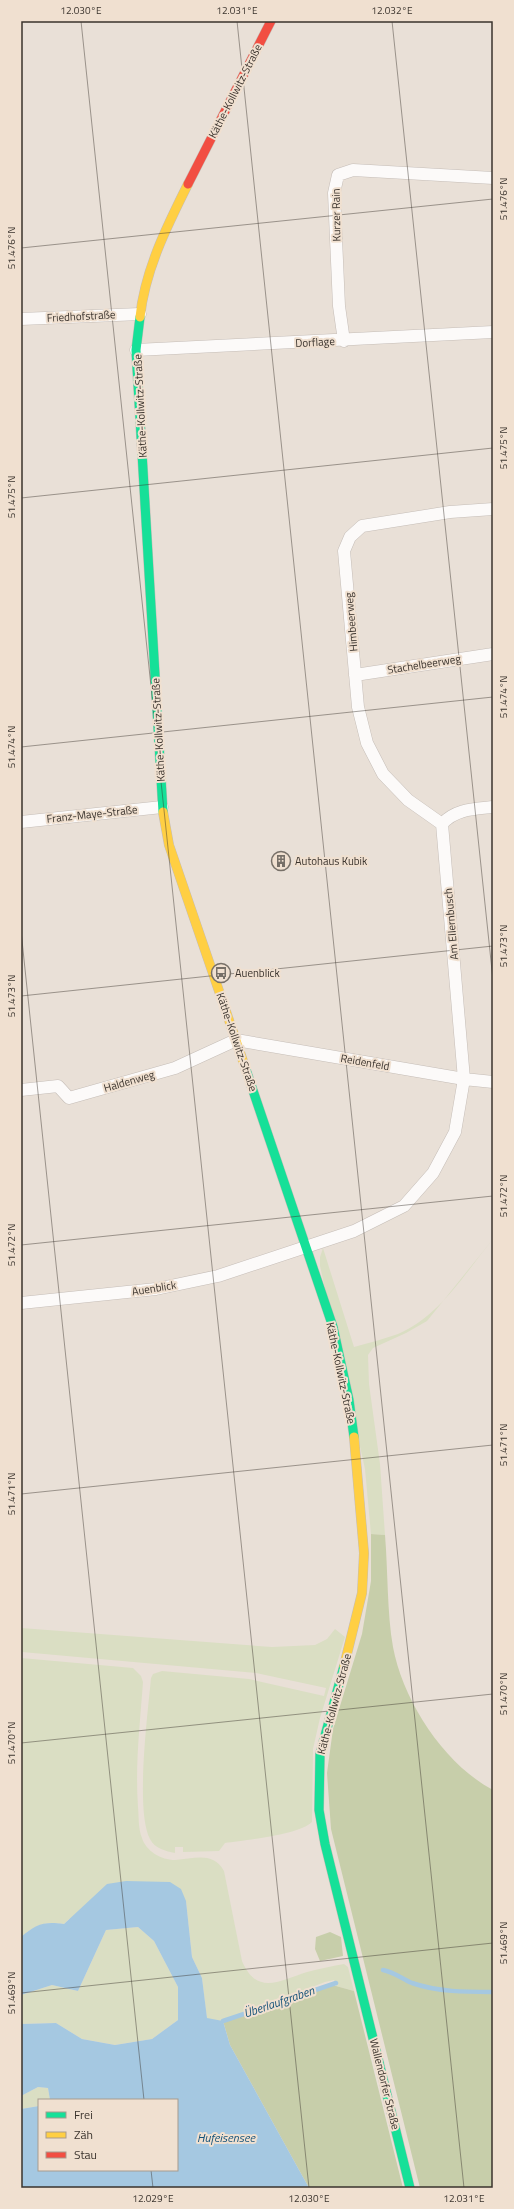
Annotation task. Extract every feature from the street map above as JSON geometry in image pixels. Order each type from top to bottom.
[{"type":"street","name":"Käthe-Kollwitz-Straße","points":[[271,21],[168,226],[147,280],[140,314],[136,350],[162,807],[169,845],[333,1327],[349,1400],[357,1460],[364,1553],[362,1593],[354,1631],[320,1754],[318,1782],[319,1810],[325,1844],[359,1980]]},
{"type":"street","name":"Kurzer Rain","points":[[344,341],[339,306],[334,193],[338,175],[353,170],[493,178]]},
{"type":"street","name":"Friedhofstraße","points":[[21,319],[140,314]]},
{"type":"street","name":"Dorflage","points":[[136,350],[344,341],[493,332]]},
{"type":"street","name":"Himbeerweg","points":[[442,824],[408,800],[383,774],[367,742],[358,707],[344,551],[350,537],[362,526],[450,512],[493,509]]},
{"type":"street","name":"Stachelbeerweg","points":[[355,675],[493,654]]},
{"type":"street","name":"Franz-Maye-Straße","points":[[21,822],[162,807]]},
{"type":"street","points":[[442,824],[449,816],[462,811],[493,807]]},
{"type":"street","name":"Am Ellernbusch","points":[[305,1247],[354,1231],[404,1206],[433,1173],[455,1132],[464,1079],[442,824]]},
{"type":"street","name":"Reidenfeld","points":[[236,1040],[464,1079],[493,1082]]},
{"type":"street","name":"Haldenweg","points":[[21,1090],[58,1086],[69,1098],[175,1068],[236,1040]]},
{"type":"street","name":"Auenblick","points":[[21,1303],[156,1289],[218,1276],[305,1247]]},
{"type":"street","name":"Wallendorfer Straße","points":[[359,1980],[410,2188]]},
{"type":"green space","points":[[493,1239],[462,1279],[445,1299]]},
{"type":"green space","points":[[323,1248],[354,1347],[398,1334],[426,1317],[445,1299],[427,1321],[406,1333],[373,1348],[368,1355],[369,1384],[380,1464],[385,1535],[371,1534],[365,1469],[320,1266],[320,1257]]},
{"type":"green space","points":[[371,1534],[385,1535],[393,1647],[398,1668],[416,1709],[442,1748],[475,1779],[493,1790],[493,2188],[420,2188],[331,1829],[327,1773],[333,1729],[362,1634],[371,1581]]},
{"type":"green space","points":[[21,1628],[272,1647],[315,1645],[327,1639],[335,1629],[345,1637],[320,1718],[313,1749],[312,1822],[305,1827],[284,1834],[225,1843],[219,1851],[183,1852],[183,1847],[175,1847],[175,1853],[161,1849],[155,1845],[150,1839],[143,1807],[145,1736],[151,1678],[153,1674],[162,1671],[249,1679],[324,1696],[326,1688],[256,1673],[22,1652]]},
{"type":"green space","points":[[21,1658],[133,1668],[141,1676],[143,1682],[138,1744],[137,1791],[139,1826],[144,1843],[155,1854],[170,1860],[209,1858],[220,1865],[224,1871],[242,1961],[248,1972],[255,1979],[262,1982],[278,1982],[307,1972],[344,1964],[348,1967],[354,1991],[336,1986],[334,1980],[325,1982],[223,2021],[207,2019],[202,1978],[192,1957],[186,1901],[69,1919],[64,1924],[52,1923],[41,1925],[31,1929],[21,1937]]},
{"type":"green space","points":[[138,1927],[154,1941],[178,1987],[178,2020],[152,2039],[115,2045],[82,2039],[56,2023],[21,2024],[21,1995],[52,1985],[78,1991],[106,1930]]},
{"type":"green space","points":[[330,1932],[341,1937],[343,1956],[320,1961],[315,1949],[316,1937]]},
{"type":"green space","points":[[327,1986],[336,1986],[354,1991],[403,2188],[309,2188],[230,2045],[223,2021]]},
{"type":"green space","points":[[38,2087],[48,2088],[50,2099],[38,2099],[38,2106],[21,2109],[21,2096]]},
{"type":"water","name":"Hufeisensee","points":[[126,1881],[170,1882],[181,1889],[186,1901],[192,1957],[202,1978],[207,2018],[223,2021],[230,2045],[309,2188],[21,2188],[21,2109],[38,2106],[38,2171],[178,2171],[178,2099],[50,2099],[48,2088],[38,2087],[21,2096],[21,2024],[56,2023],[82,2039],[115,2045],[152,2039],[178,2020],[178,1987],[154,1941],[138,1927],[106,1930],[78,1991],[52,1985],[21,1995],[21,1937],[31,1929],[41,1924],[64,1924],[107,1884]]},
{"type":"waterway","name":"Überlaufgraben","points":[[383,1970],[422,1986],[462,1992],[493,1992]]},
{"type":"waterway","name":"Überlaufgraben","points":[[223,2021],[336,1983]]},
{"type":"traffic: fast","points":[[140,317],[136,350],[163,812]]},
{"type":"traffic: fast","points":[[244,1064],[333,1327],[349,1400],[354,1437]]},
{"type":"traffic: fast","points":[[344,1666],[320,1754],[319,1810],[325,1844],[410,2188]]},
{"type":"traffic: slow","points":[[140,317],[152,265],[172,216],[188,184]]},
{"type":"traffic: slow","points":[[163,812],[169,845],[244,1064]]},
{"type":"traffic: slow","points":[[344,1666],[362,1593],[364,1553],[354,1437]]},
{"type":"traffic: jam","points":[[188,184],[271,21]]},
{"type":"place","name":"Autohaus Kubik","points":[[281,861]]},
{"type":"place","name":"Auenblick","points":[[221,973]]}]
